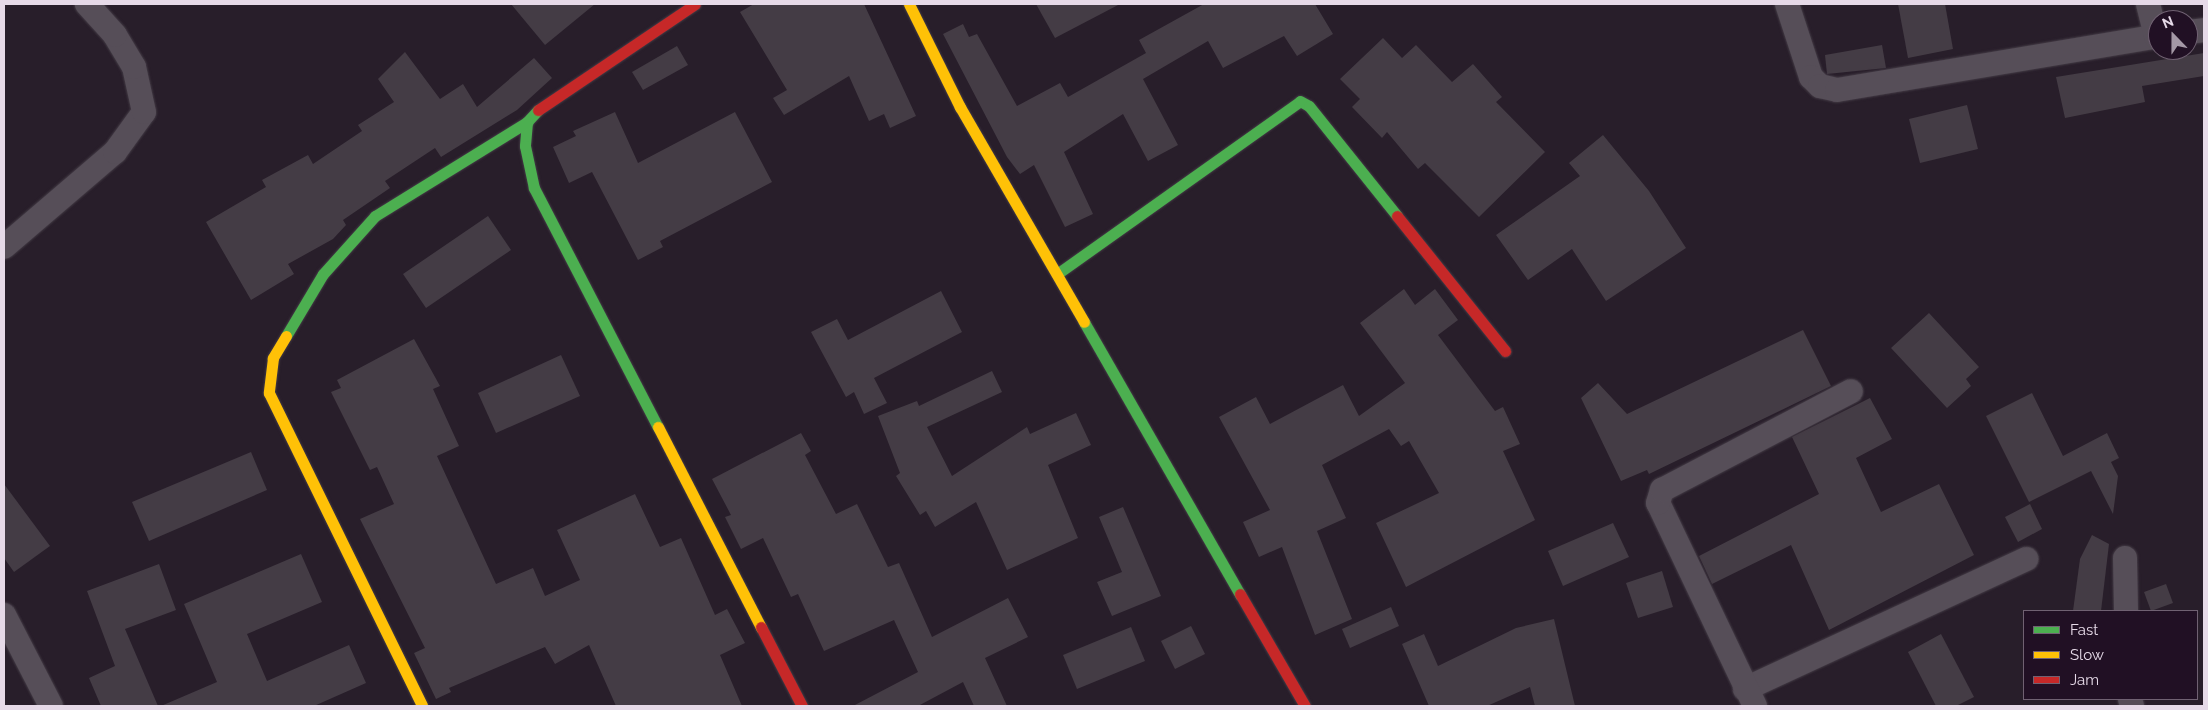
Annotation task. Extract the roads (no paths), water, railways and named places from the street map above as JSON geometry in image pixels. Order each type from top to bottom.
[{"type":"street","points":[[4,247],[115,152],[144,112],[134,67],[115,35],[87,4]]},
{"type":"street","points":[[422,706],[269,393],[273,358],[323,274],[375,216],[527,122],[547,100],[695,4]]},
{"type":"street","points":[[909,4],[960,107],[1305,706]]},
{"type":"street","points":[[1787,4],[1811,77],[1820,86],[1837,90],[2148,38]]},
{"type":"street","points":[[1057,274],[1300,101],[1310,106],[1505,351]]},
{"type":"street","points":[[527,122],[525,146],[534,188],[802,706]]},
{"type":"street","points":[[1851,391],[1662,490],[1658,503],[1750,698],[2026,559]]},
{"type":"street","points":[[2126,558],[2126,610]]},
{"type":"street","points":[[4,615],[51,706]]}]
